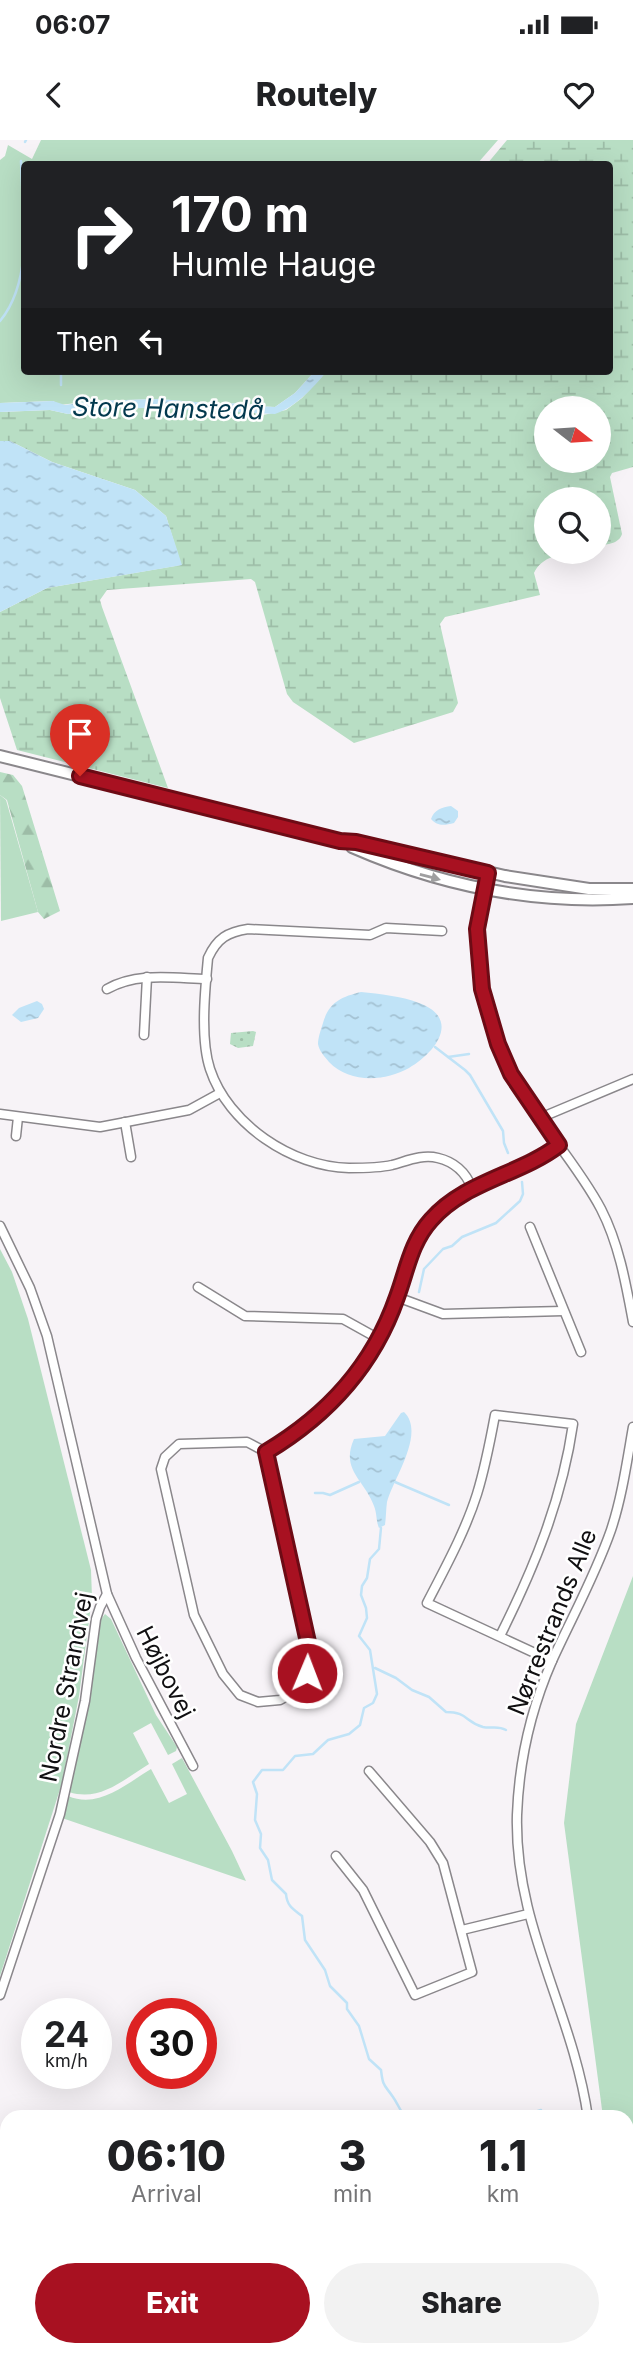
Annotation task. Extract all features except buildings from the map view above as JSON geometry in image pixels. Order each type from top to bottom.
[{"type":"street","points":[[0,756],[340,841],[412,872],[485,890],[569,899],[633,898]]},
{"type":"street","points":[[340,841],[356,842],[488,873],[589,889],[633,889]]},
{"type":"street","points":[[488,873],[477,929],[482,989],[498,1044],[511,1074],[579,1172],[602,1212],[623,1269],[633,1322]]},
{"type":"street","points":[[485,890],[495,882],[550,889],[589,889]]},
{"type":"street","points":[[442,931],[386,928],[370,934],[248,929],[232,932],[213,946],[208,958],[206,1046],[209,1067],[220,1093],[234,1111],[271,1143],[319,1163],[347,1168],[390,1166],[419,1157],[436,1157],[454,1164],[467,1176],[472,1188]]},
{"type":"street","points":[[107,989],[122,981],[147,977],[207,979]]},
{"type":"street","points":[[144,1035],[147,977]]},
{"type":"street","points":[[540,1118],[633,1079]]},
{"type":"street","points":[[0,1114],[100,1127],[189,1110],[220,1093]]},
{"type":"street","points":[[16,1136],[18,1117]]},
{"type":"street","points":[[125,1122],[131,1157]]},
{"type":"street","points":[[266,1452],[309,1423],[333,1403],[353,1380],[379,1339],[420,1233],[446,1205],[472,1188],[540,1158],[559,1145]]},
{"type":"street","name":"Nordre Strandvej","points":[[0,1226],[30,1288],[47,1336],[107,1594],[96,1619],[85,1701],[60,1814],[0,1995]]},
{"type":"street","points":[[530,1227],[581,1352]]},
{"type":"street","points":[[198,1287],[245,1317],[343,1319],[379,1339]]},
{"type":"street","points":[[397,1297],[443,1314],[563,1311]]},
{"type":"street","points":[[500,1636],[534,1566],[554,1513],[568,1458],[573,1424],[495,1415],[477,1494],[465,1526],[427,1603],[552,1661]]},
{"type":"street","name":"Nørrestrands Alle","points":[[587,2110],[576,2058],[528,1914],[519,1862],[517,1816],[529,1729],[552,1661],[585,1595],[611,1529],[633,1427]]},
{"type":"street","points":[[247,1442],[266,1452],[311,1656],[307,1673],[298,1690],[280,1700],[258,1702],[240,1695],[223,1674],[194,1615],[161,1469],[165,1457],[179,1444],[247,1442]]},
{"type":"street","name":"Højbovej","points":[[107,1594],[136,1658],[192,1766]]},
{"type":"street","points":[[336,1856],[363,1890],[415,1995],[472,1972],[463,1930],[443,1863],[430,1842],[369,1771]]},
{"type":"street","points":[[463,1930],[528,1914]]},
{"type":"green space","points":[[41,140],[498,140],[480,161],[21,161],[21,375],[311,375],[295,393],[275,407],[159,399],[60,405],[53,401],[0,403],[0,160],[5,156],[8,145],[32,159]]},
{"type":"green space","points":[[507,140],[633,140],[633,467],[612,473],[610,477],[622,534],[611,543],[611,487],[534,487],[534,564],[541,564],[534,573],[540,595],[445,617],[440,624],[458,703],[453,712],[354,743],[293,702],[287,694],[255,582],[251,579],[107,590],[100,600],[102,607],[168,788],[17,750],[0,698],[0,612],[47,588],[181,565],[166,516],[135,490],[52,462],[10,441],[0,441],[0,412],[50,410],[68,414],[103,408],[185,408],[246,411],[263,415],[286,410],[302,398],[323,375],[613,375],[613,161],[490,161]]},
{"type":"green space","points":[[0,772],[13,775],[22,786],[60,911],[44,919],[38,912],[7,800],[0,795]]},
{"type":"green space","points":[[0,795],[6,800],[38,912],[1,921]]},
{"type":"green space","points":[[256,1032],[253,1046],[238,1048],[230,1044],[231,1033]]},
{"type":"green space","points":[[0,1249],[12,1272],[28,1319],[91,1570],[92,1598],[79,1696],[62,1783],[0,1976]]},
{"type":"green space","points":[[633,1576],[633,2110],[602,2110],[564,1823],[576,1724]]},
{"type":"green space","points":[[105,1614],[111,1619],[156,1715],[177,1747],[176,1751],[168,1755],[151,1723],[133,1733],[149,1764],[111,1788],[80,1794],[69,1792],[99,1622]]},
{"type":"green space","points":[[182,1758],[246,1881],[62,1818],[68,1796],[79,1799],[101,1797],[122,1788],[151,1769],[169,1803],[187,1794],[172,1764]]},
{"type":"water","name":"Store Hanstedå","points":[[311,375],[323,375],[297,402],[275,414],[153,408],[103,408],[68,414],[50,410],[0,412],[0,403],[53,401],[65,405],[92,401],[159,399],[275,407],[295,393]]},
{"type":"water","points":[[0,441],[10,441],[52,462],[135,490],[166,516],[182,565],[47,588],[0,612]]},
{"type":"water","points":[[451,806],[458,811],[454,823],[439,824],[431,819],[434,813]]},
{"type":"water","points":[[361,992],[405,999],[432,1010],[442,1027],[440,1036],[428,1054],[399,1073],[378,1078],[346,1074],[329,1062],[318,1044],[326,1016],[332,1005],[342,998]]},
{"type":"water","points":[[37,1001],[44,1009],[38,1018],[21,1022],[12,1015],[19,1008]]},
{"type":"water","points":[[404,1412],[410,1421],[410,1444],[390,1492],[385,1525],[379,1528],[370,1497],[352,1467],[350,1450],[354,1439],[385,1436]]},
{"type":"waterway","points":[[0,321],[10,306],[21,274]]},
{"type":"waterway","name":"Store Hanstedå","points":[[61,375],[61,385]]},
{"type":"waterway","points":[[435,1047],[470,1075],[503,1131],[508,1153]]},
{"type":"waterway","points":[[448,1057],[469,1054]]},
{"type":"waterway","points":[[419,1292],[424,1269],[443,1249],[452,1246],[462,1237],[496,1223],[520,1201],[523,1194],[522,1182]]},
{"type":"waterway","points":[[315,1493],[330,1495],[359,1482]]},
{"type":"waterway","points":[[395,1482],[449,1505]]},
{"type":"waterway","points":[[381,1528],[379,1549],[370,1559],[367,1578],[362,1586],[361,1595],[367,1618],[359,1636],[370,1650],[377,1694],[373,1703],[364,1708],[360,1725],[349,1734],[328,1740],[313,1754],[295,1756],[283,1770],[262,1770],[253,1782],[257,1794],[255,1820],[261,1834],[260,1848],[268,1860],[272,1880],[286,1894],[291,1907],[302,1916],[305,1940],[325,1970],[330,1986],[347,2003],[347,2009],[359,2026],[369,2059],[381,2070],[384,2085],[400,2110]]},
{"type":"waterway","points":[[375,1668],[429,1697],[446,1712],[463,1715],[483,1727],[506,1730]]},
{"type":"route","points":[[80,776],[340,841],[356,842],[488,873],[477,929],[482,989],[498,1044],[511,1074],[559,1145],[548,1154],[472,1188],[432,1218],[412,1249],[397,1297],[379,1339],[353,1380],[333,1403],[309,1423],[266,1452],[311,1656],[307,1673]]}]
